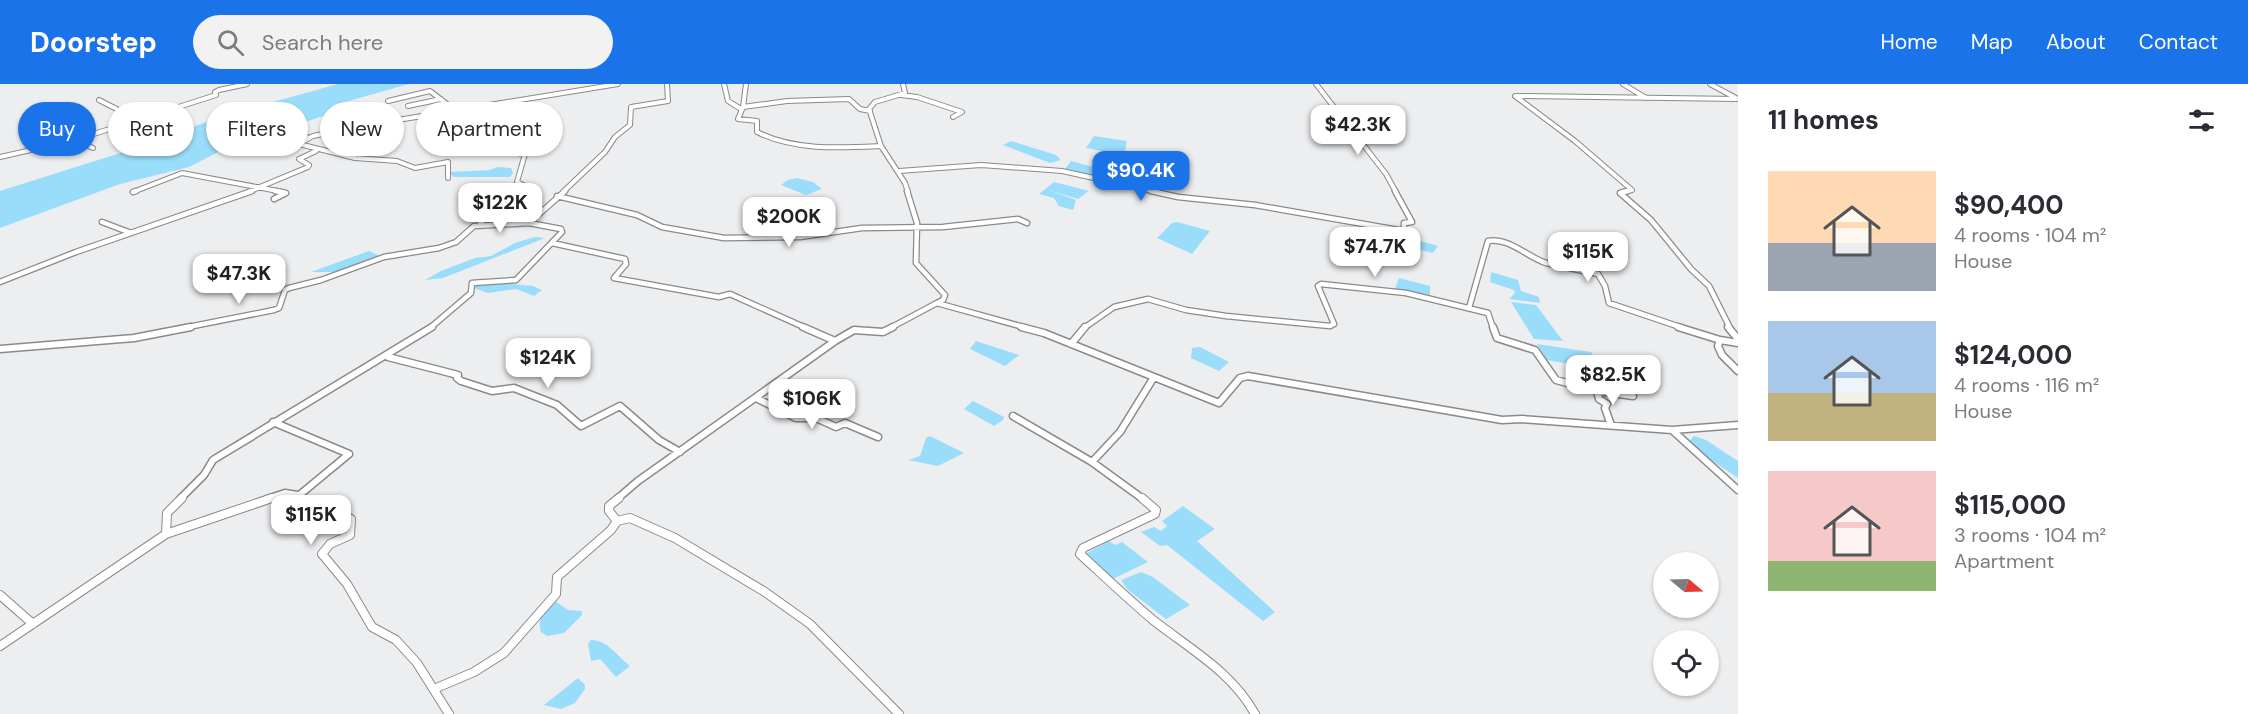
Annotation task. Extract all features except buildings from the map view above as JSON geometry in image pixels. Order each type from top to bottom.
[{"type":"street","points":[[194,102],[216,95],[215,92],[219,90],[247,84]]},
{"type":"street","points":[[504,102],[615,84]]},
{"type":"street","points":[[530,223],[587,171],[605,152],[615,137],[630,125],[631,107],[668,101],[667,84]]},
{"type":"street","points":[[724,84],[728,101],[742,108],[849,99],[861,109],[870,111]]},
{"type":"street","points":[[746,84],[738,119],[757,122],[757,132],[772,139],[810,145],[881,146]]},
{"type":"street","points":[[617,521],[609,511],[609,506],[835,341],[854,330],[883,332],[944,300],[945,294],[916,263],[918,227],[899,171],[892,165],[881,146],[870,111],[874,103],[905,93],[903,84]]},
{"type":"street","points":[[899,171],[981,165],[1062,171],[1178,197],[1256,205],[1404,231],[1404,223],[1412,222],[1386,174],[1316,84]]},
{"type":"street","points":[[1623,84],[1647,99]]},
{"type":"street","points":[[1710,84],[1737,99]]},
{"type":"street","points":[[388,101],[430,91],[445,102]]},
{"type":"street","points":[[1727,92],[1736,91]]},
{"type":"street","points":[[897,95],[916,97],[962,112],[953,117]]},
{"type":"street","points":[[1737,99],[1515,96],[1541,112],[1597,157],[1632,190],[1620,193],[1651,220],[1691,269],[1709,286],[1724,321],[1738,341]]},
{"type":"street","points":[[408,106],[441,99]]},
{"type":"street","points":[[99,100],[108,105]]},
{"type":"street","points":[[308,137],[416,118]]},
{"type":"street","points":[[313,136],[299,144],[317,151],[383,162],[397,161],[415,168],[448,162],[448,178]]},
{"type":"street","points":[[0,282],[53,259],[261,188],[308,167],[309,165],[299,159],[317,151]]},
{"type":"street","points":[[0,157],[18,153]]},
{"type":"street","points":[[479,224],[504,198],[517,192],[522,185],[517,182],[524,156]]},
{"type":"street","points":[[132,192],[182,173],[286,193],[274,199]]},
{"type":"street","points":[[557,196],[637,215],[662,227],[724,238],[800,237],[862,228],[918,227],[1018,219],[1027,223]]},
{"type":"street","points":[[102,222],[131,234]]},
{"type":"street","points":[[0,349],[58,342],[134,338],[274,310],[279,308],[287,289],[321,280],[384,257],[439,248],[456,242],[467,229],[479,224],[530,223],[561,229],[560,236],[512,281],[472,283],[471,293],[423,334],[213,460],[204,475],[175,502],[167,513],[166,534]]},
{"type":"street","points":[[1469,308],[1488,241],[1492,240],[1514,246],[1544,262],[1599,274],[1609,303],[1614,306],[1720,340],[1738,341]]},
{"type":"street","points":[[552,243],[625,259],[627,264],[614,275],[619,279],[719,297],[730,294],[835,341]]},
{"type":"street","points":[[1071,344],[1079,331],[1096,317],[1122,304],[1148,299],[1190,311],[1246,320],[1330,326],[1334,324],[1318,286],[1321,284],[1406,293],[1488,313],[1497,338],[1535,350],[1556,380],[1597,391],[1632,396]]},
{"type":"street","points":[[937,303],[1044,333],[1219,404],[1240,378],[1248,376],[1503,420],[1522,419],[1672,430],[1738,425]]},
{"type":"street","points":[[1720,340],[1718,346],[1722,355],[1738,371]]},
{"type":"street","points":[[388,357],[458,375],[457,378],[461,381],[492,391],[514,388],[556,405],[581,426],[620,406],[659,440],[680,452]]},
{"type":"street","points":[[1092,462],[1106,450],[1125,425],[1154,377]]},
{"type":"street","points":[[1597,391],[1599,399],[1606,404],[1605,408],[1611,425]]},
{"type":"street","points":[[758,399],[796,417],[816,418],[836,427],[850,424],[878,437]]},
{"type":"street","points":[[1013,416],[1092,462],[1135,491],[1156,510],[1155,514],[1083,548],[1080,554],[1151,618],[1188,644],[1231,683],[1250,704],[1255,714]]},
{"type":"street","points":[[273,423],[346,450],[349,454],[297,495]]},
{"type":"street","points":[[1672,430],[1738,490]]},
{"type":"street","points":[[0,646],[166,534],[285,493],[297,495],[337,510],[351,519],[350,535],[331,543],[324,548],[322,554],[347,584],[372,627],[395,637],[434,689],[449,714]]},
{"type":"street","points":[[434,689],[474,672],[504,653],[556,594],[557,577],[598,544],[617,521],[630,519],[675,538],[765,592],[810,624],[899,714]]},
{"type":"street","points":[[0,595],[33,624]]},
{"type":"water","points":[[338,84],[409,84],[345,102],[320,102],[320,117],[308,121],[308,102],[273,102]]},
{"type":"water","points":[[206,122],[206,156],[210,156],[189,167],[120,184],[0,228],[0,191],[111,156],[194,156],[194,127]]},
{"type":"water","points":[[1094,136],[1127,141],[1124,155],[1086,148]]},
{"type":"water","points":[[1011,141],[1056,155],[1061,160],[1050,163],[1003,145]]},
{"type":"water","points":[[1071,161],[1112,172],[1103,180],[1065,169]]},
{"type":"water","points":[[498,167],[511,168],[513,173],[510,177],[454,177],[449,172],[490,170]]},
{"type":"water","points":[[797,178],[813,182],[822,189],[806,195],[781,185]]},
{"type":"water","points":[[1054,182],[1089,191],[1078,199],[1048,190],[1076,200],[1073,210],[1059,206],[1054,198],[1039,194]]},
{"type":"water","points":[[1177,222],[1210,231],[1192,254],[1157,238],[1172,223]]},
{"type":"water","points":[[1400,235],[1438,246],[1433,253],[1396,244]]},
{"type":"water","points":[[535,237],[545,238],[443,278],[425,280],[441,271],[475,258],[491,256],[515,243]]},
{"type":"water","points":[[369,251],[380,256],[338,272],[311,272]]},
{"type":"water","points":[[1491,272],[1518,280],[1521,291],[1539,297],[1540,303],[1509,299],[1515,293],[1514,290],[1490,282]]},
{"type":"water","points":[[1399,278],[1430,286],[1430,295],[1400,292],[1395,289]]},
{"type":"water","points":[[504,283],[533,286],[542,290],[534,296],[516,289],[488,293],[474,288],[474,284]]},
{"type":"water","points":[[1511,302],[1536,305],[1563,341],[1534,339]]},
{"type":"water","points":[[976,341],[1019,355],[1005,366],[970,349]]},
{"type":"water","points":[[1537,344],[1591,352],[1598,369],[1547,360]]},
{"type":"water","points":[[1200,347],[1229,362],[1219,371],[1191,358],[1192,348]]},
{"type":"water","points":[[973,401],[1004,417],[1003,420],[994,426],[964,409]]},
{"type":"water","points":[[930,436],[964,453],[938,466],[908,460],[920,456],[926,438]]},
{"type":"water","points":[[1694,436],[1706,440],[1738,461],[1738,478],[1687,444]]},
{"type":"water","points":[[1183,506],[1215,529],[1197,541],[1275,612],[1263,621],[1167,545],[1160,546],[1141,532],[1154,527],[1161,531],[1167,526],[1162,521]]},
{"type":"water","points":[[1109,541],[1115,545],[1122,542],[1148,562],[1113,579],[1085,554]]},
{"type":"water","points":[[1141,572],[1153,577],[1190,605],[1166,619],[1128,590],[1121,580]]},
{"type":"water","points":[[555,601],[568,610],[582,611],[582,615],[564,633],[547,636],[541,632],[541,618],[547,606]]},
{"type":"water","points":[[591,640],[608,646],[630,666],[616,677],[600,659],[591,661],[588,644]]},
{"type":"water","points":[[578,678],[585,685],[585,689],[575,703],[561,709],[544,705]]}]
